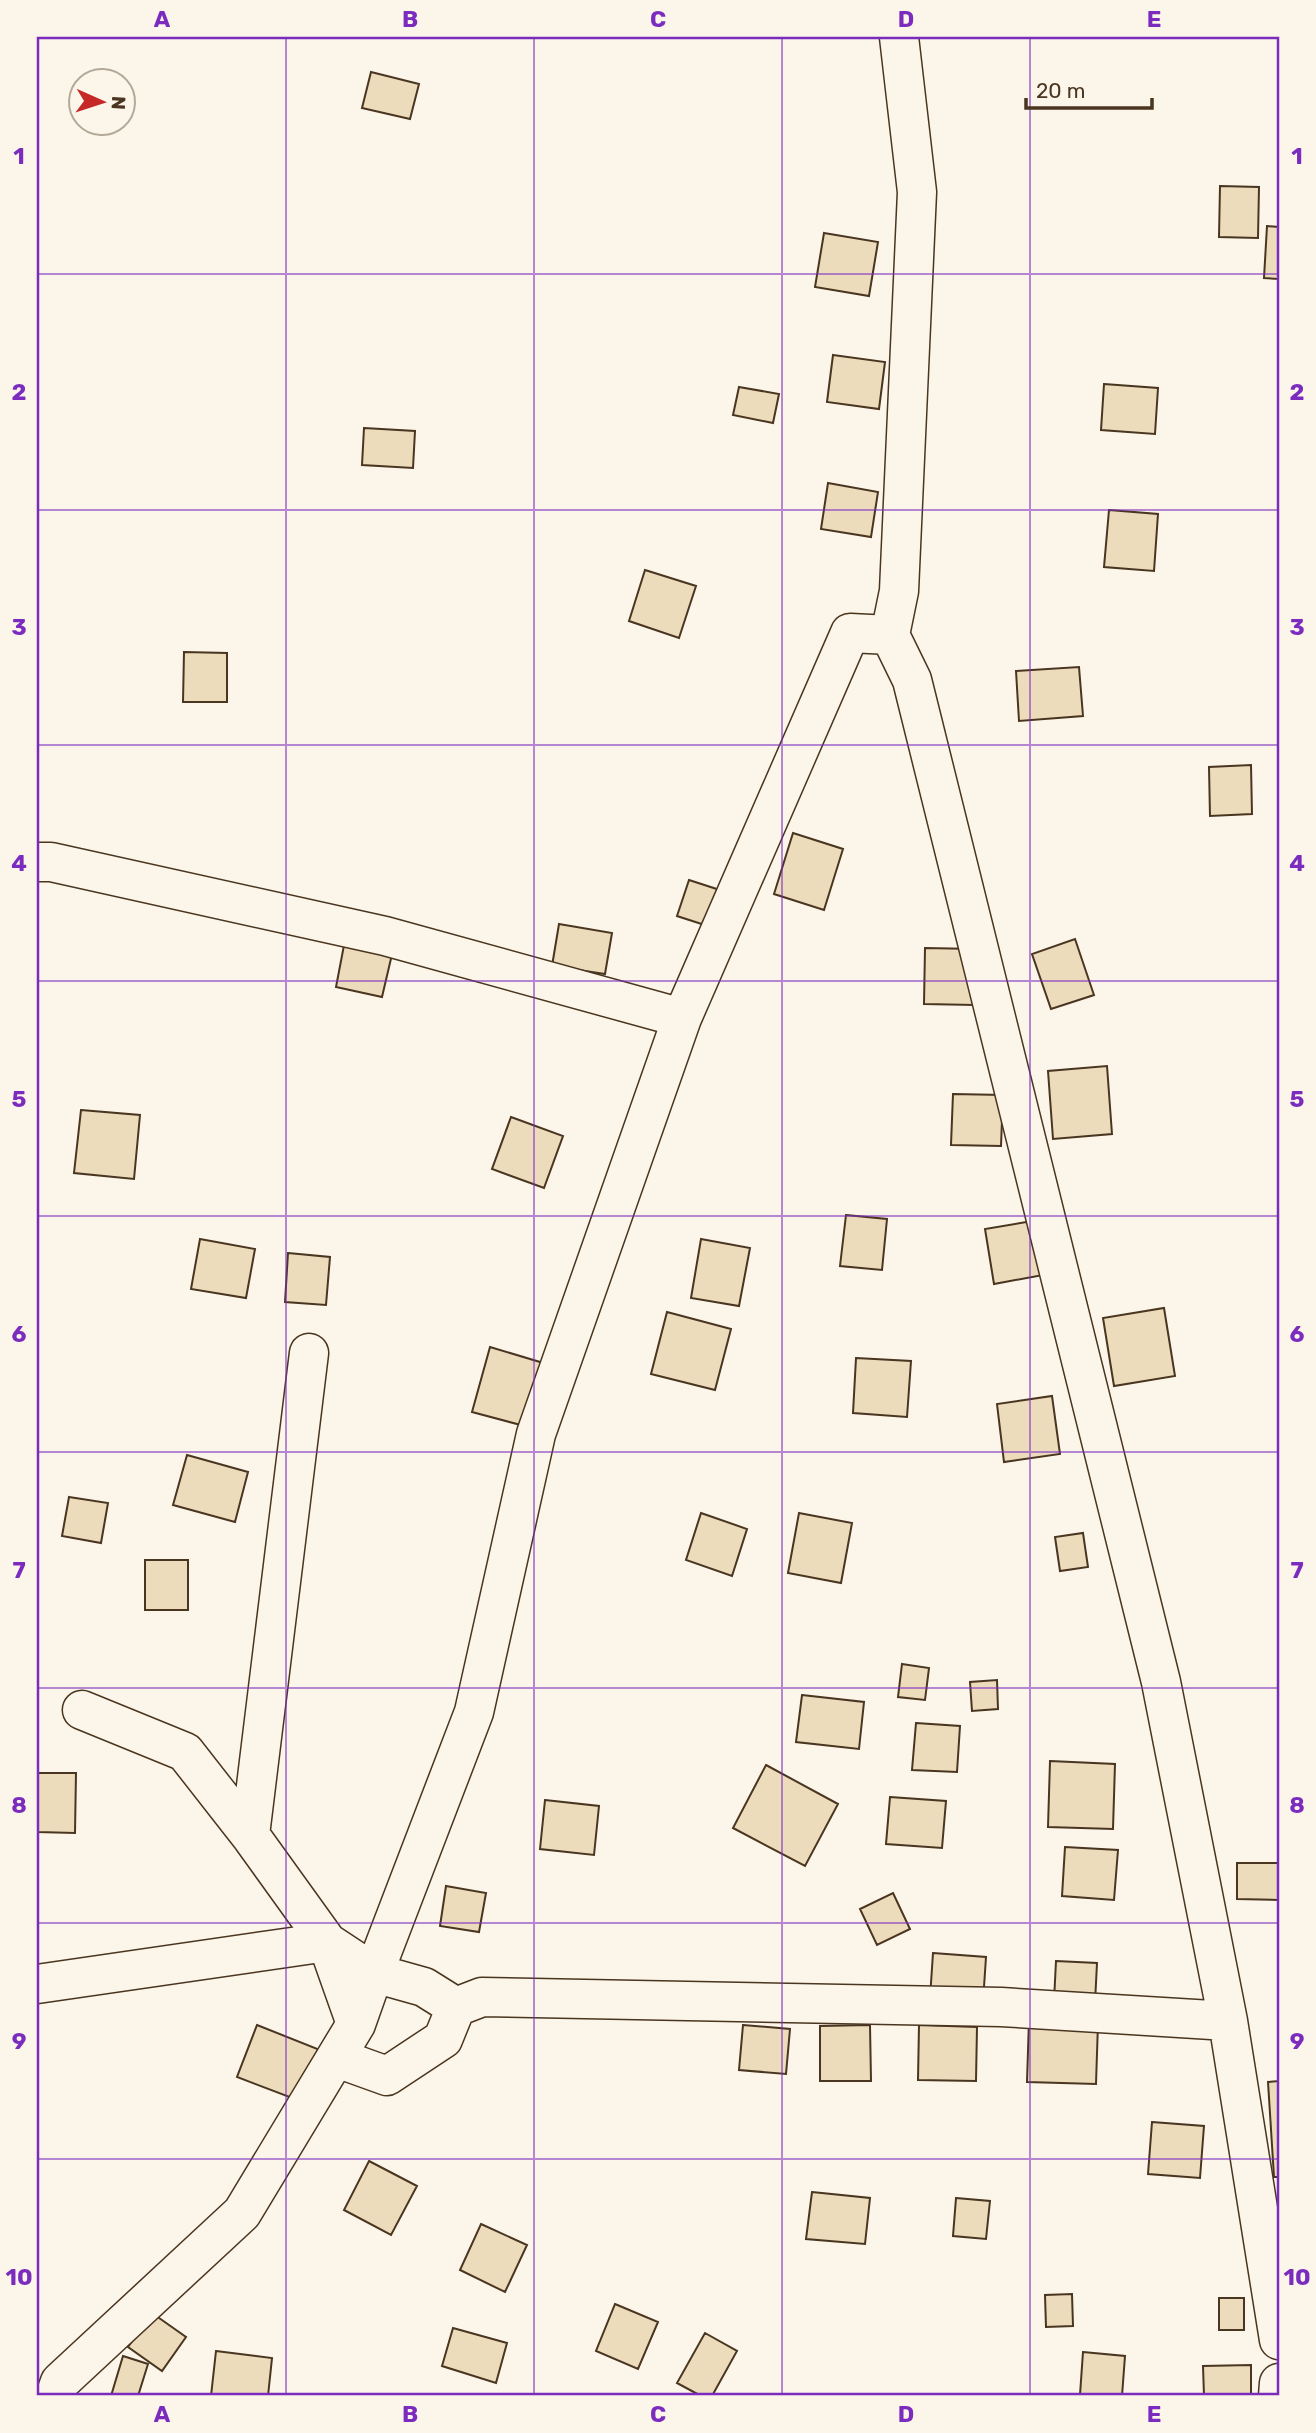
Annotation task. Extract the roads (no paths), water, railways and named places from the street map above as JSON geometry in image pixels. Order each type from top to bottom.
[{"type":"street","points":[[898,37],[917,192],[899,591],[890,635],[912,680],[1157,1669],[1228,2021],[1279,2340]]},
{"type":"street","points":[[55,2396],[60,2382],[242,2213],[356,2024],[474,1712],[536,1434],[682,1018],[850,633],[890,635]]},
{"type":"street","points":[[37,862],[51,862],[385,936],[682,1018]]},
{"type":"street","points":[[250,1835],[309,1353]]},
{"type":"street","points":[[82,1710],[184,1752],[250,1835],[327,1942],[356,2024]]},
{"type":"street","points":[[37,1984],[327,1942],[374,1973],[424,1987],[456,2007]]},
{"type":"street","points":[[337,2058],[387,2076],[443,2039],[456,2007],[482,1997],[1014,2007],[1228,2021]]},
{"type":"street","points":[[1278,2396],[1279,2383]]}]
